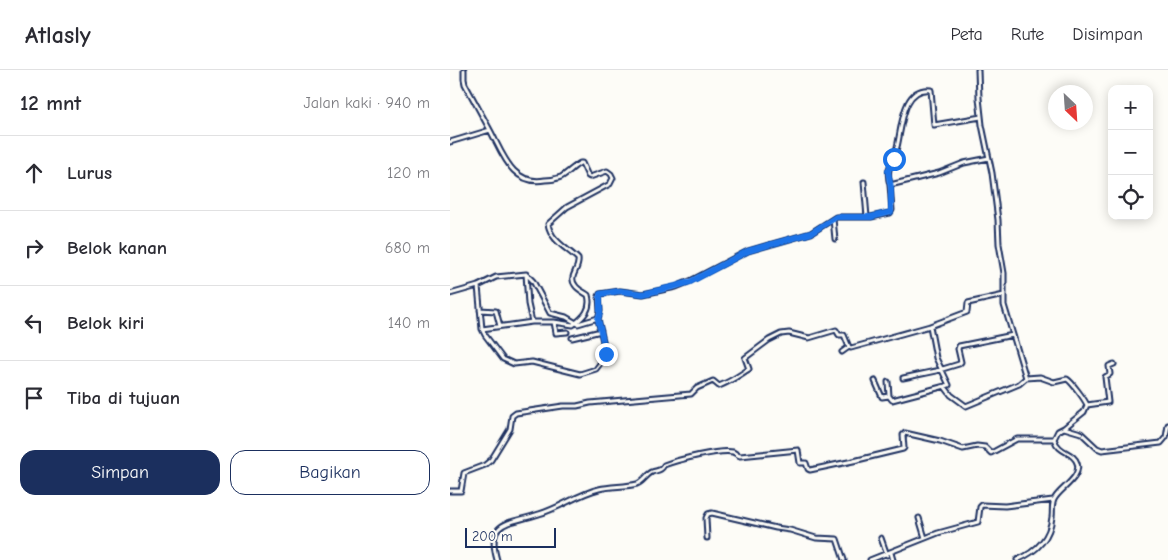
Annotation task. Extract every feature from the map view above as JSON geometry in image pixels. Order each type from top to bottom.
[{"type":"street","points":[[464,70],[466,84],[490,130],[512,170],[520,177],[530,182],[559,178],[580,163],[584,166],[590,177],[607,171],[613,178],[610,184],[567,208],[548,224],[550,232],[559,244],[578,259],[578,268],[573,274],[573,283],[589,297],[590,304],[587,312],[576,324]]},
{"type":"street","points":[[978,70],[981,118],[989,158],[1004,272],[1004,305],[1026,378]]},
{"type":"street","points":[[478,286],[482,328],[485,336],[501,358],[510,363],[532,362],[580,374],[596,369],[605,358],[606,350],[598,318],[600,312],[599,296],[601,293],[620,291],[643,294],[684,284],[748,251],[811,233],[833,219],[844,216],[867,217],[892,212],[888,170],[895,156],[902,129],[902,116],[914,93],[931,90],[934,126],[981,118]]},
{"type":"street","points":[[450,142],[490,130]]},
{"type":"street","points":[[890,184],[939,173],[989,158]]},
{"type":"street","points":[[864,182],[867,217]]},
{"type":"street","points":[[833,219],[835,239]]},
{"type":"street","points":[[526,274],[533,281],[550,313],[566,317],[576,324]]},
{"type":"street","points":[[450,294],[478,286],[496,277],[526,274]]},
{"type":"street","points":[[526,274],[528,304],[532,322]]},
{"type":"street","points":[[842,352],[849,347],[930,326],[967,312],[968,303],[1004,295]]},
{"type":"street","points":[[480,310],[496,311],[500,326]]},
{"type":"street","points":[[482,328],[532,322],[554,322],[573,325],[598,318]]},
{"type":"street","points":[[554,322],[556,333],[567,332]]},
{"type":"street","points":[[888,382],[889,396],[892,400],[949,385],[936,358],[930,326]]},
{"type":"street","points":[[450,491],[461,490],[464,473],[489,462],[510,429],[512,416],[516,413],[590,403],[691,394],[697,388],[713,382],[719,386],[742,375],[749,369],[745,358],[769,340],[784,333],[810,338],[836,330],[839,335],[844,335],[849,347]]},
{"type":"street","points":[[572,338],[601,331]]},
{"type":"street","points":[[904,378],[941,370],[961,362],[959,346],[1013,335]]},
{"type":"street","points":[[1087,405],[1108,402],[1105,377],[1110,374],[1109,366],[1114,364]]},
{"type":"street","points":[[945,387],[951,395],[966,406],[1019,384],[1026,378],[1040,377],[1054,382],[1066,379],[1070,380],[1087,405]]},
{"type":"street","points":[[875,381],[882,397],[889,396]]},
{"type":"street","points":[[1017,560],[1038,548],[1047,536],[1052,522],[1054,499],[1076,475],[1078,468],[1075,459],[1057,447],[1054,439],[1058,431],[1084,412],[1087,405]]},
{"type":"street","points":[[1064,428],[1081,433],[1097,448],[1104,450],[1160,443],[1166,437],[1168,425]]},
{"type":"street","points":[[497,560],[494,536],[508,522],[540,514],[594,490],[638,483],[649,474],[662,470],[664,465],[685,458],[712,453],[732,452],[740,456],[798,450],[800,462],[806,463],[810,470],[903,450],[903,435],[905,434],[940,440],[963,449],[977,446],[985,447],[991,453],[1017,439],[1054,439]]},
{"type":"street","points":[[870,560],[925,538],[978,522],[982,505],[1005,506],[1054,499]]},
{"type":"street","points":[[707,538],[707,516],[712,513],[790,530],[816,538],[837,539],[844,560]]},
{"type":"street","points":[[919,518],[925,538]]},
{"type":"street","points":[[881,538],[893,560]]},
{"type":"route","points":[[606,354],[598,319],[600,313],[600,294],[624,291],[643,294],[676,286],[690,282],[740,254],[811,233],[836,217],[865,218],[891,212],[891,188],[888,171],[894,159]]}]
